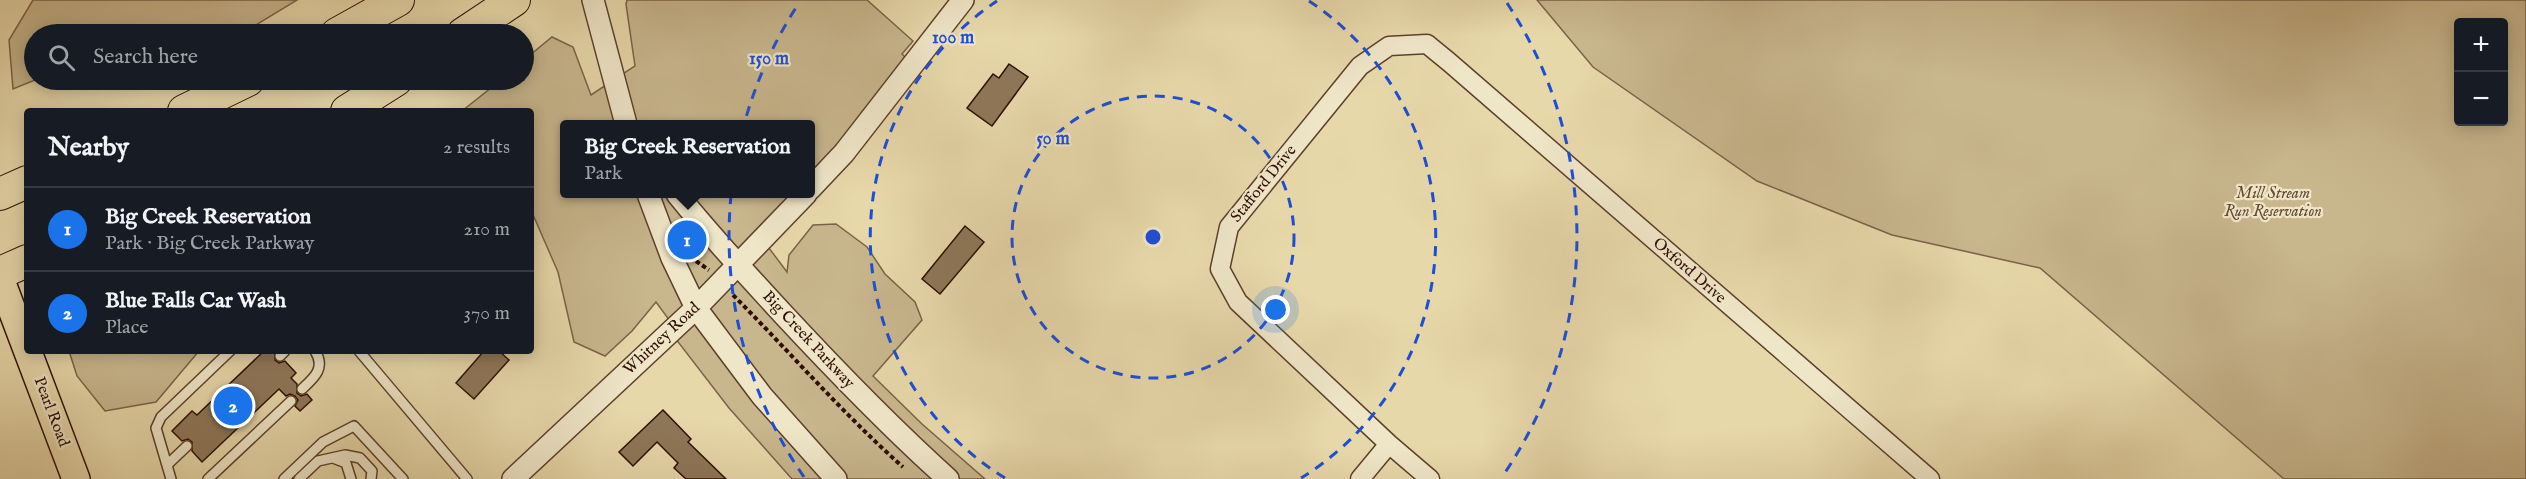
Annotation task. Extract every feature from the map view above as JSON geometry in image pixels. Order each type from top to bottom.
[{"type":"highway","points":[[355,24],[398,0]]},
{"type":"highway","points":[[478,24],[514,0]]},
{"type":"highway","points":[[190,108],[227,90]]},
{"type":"highway","points":[[352,108],[380,90]]},
{"type":"highway","points":[[0,194],[24,183]]},
{"type":"highway","points":[[0,273],[24,262]]},
{"type":"main road","name":"Pearl Road","points":[[0,278],[24,343]]},
{"type":"main road","name":"Pearl Road","points":[[28,354],[76,479]]},
{"type":"street","points":[[593,0],[625,120]]},
{"type":"street","points":[[815,184],[844,153],[963,0]]},
{"type":"street","name":"Stafford Drive","points":[[1430,479],[1389,444],[1238,302],[1220,269],[1229,227],[1360,66],[1389,46],[1427,44],[1449,62]]},
{"type":"street","name":"Oxford Drive","points":[[1449,62],[1930,479]]},
{"type":"street","points":[[650,198],[672,258],[696,308],[762,396],[836,479]]},
{"type":"street","name":"Big Creek Parkway","points":[[679,198],[738,266],[834,369],[948,479]]},
{"type":"street","name":"Whitney Road","points":[[513,479],[696,308],[802,198]]},
{"type":"street","points":[[1360,479],[1389,444]]},
{"type":"lane","points":[[171,479],[156,428],[161,417],[227,354]]},
{"type":"lane","points":[[302,389],[317,375],[320,365],[316,354]]},
{"type":"lane","points":[[362,354],[467,479]]},
{"type":"lane","points":[[208,479],[291,401]]},
{"type":"lane","points":[[284,479],[323,442],[354,426],[403,479]]},
{"type":"lane","points":[[166,465],[186,446]]},
{"type":"lane","points":[[299,479],[318,461],[345,454],[360,458],[372,471],[371,479]]},
{"type":"lane","points":[[333,458],[346,464],[351,479]]},
{"type":"path","points":[[731,293],[838,406],[908,472]]},
{"type":"green space","points":[[33,0],[297,0],[257,24],[24,24],[24,84],[13,89],[9,40]]},
{"type":"green space","points":[[627,0],[867,0],[913,41],[902,54],[912,64],[815,183],[815,120],[560,120],[560,198],[801,198],[760,236],[787,272],[789,255],[813,225],[836,224],[867,247],[885,274],[915,302],[922,320],[873,376],[922,424],[985,479],[792,479],[729,408],[665,325],[670,321],[656,302],[632,331],[605,356],[574,342],[558,272],[534,217],[534,108],[466,108],[488,90],[534,90],[534,52],[552,37],[573,47],[591,95],[635,66]]},
{"type":"green space","name":"Mill Stream Run Reservation","points":[[1537,0],[2526,0],[2526,479],[2284,479],[2040,268],[1892,235],[1757,181],[1593,67]]},
{"type":"green space","points":[[70,354],[196,354],[156,402],[105,411],[77,376]]},
{"type":"building","points":[[1009,64],[1028,77],[992,126],[967,108],[993,74],[999,78]]},
{"type":"building","points":[[965,226],[984,242],[940,294],[922,279]]},
{"type":"building","points":[[261,354],[275,354],[275,360],[279,363],[285,361],[296,373],[291,378],[297,384],[297,393],[301,396],[307,394],[312,400],[300,411],[295,406],[298,400],[295,396],[290,394],[286,396],[279,389],[202,462],[192,451],[192,442],[188,439],[182,441],[172,431],[192,411],[197,415]]},
{"type":"building","points":[[481,354],[502,354],[509,360],[474,399],[456,383]]},
{"type":"building","points":[[663,410],[691,439],[688,442],[726,479],[686,479],[674,468],[678,463],[657,442],[633,466],[619,452]]},
{"type":"place","name":"Big Creek Reservation","points":[[687,240]]},
{"type":"place","name":"Blue Falls Car Wash","points":[[233,406]]}]
